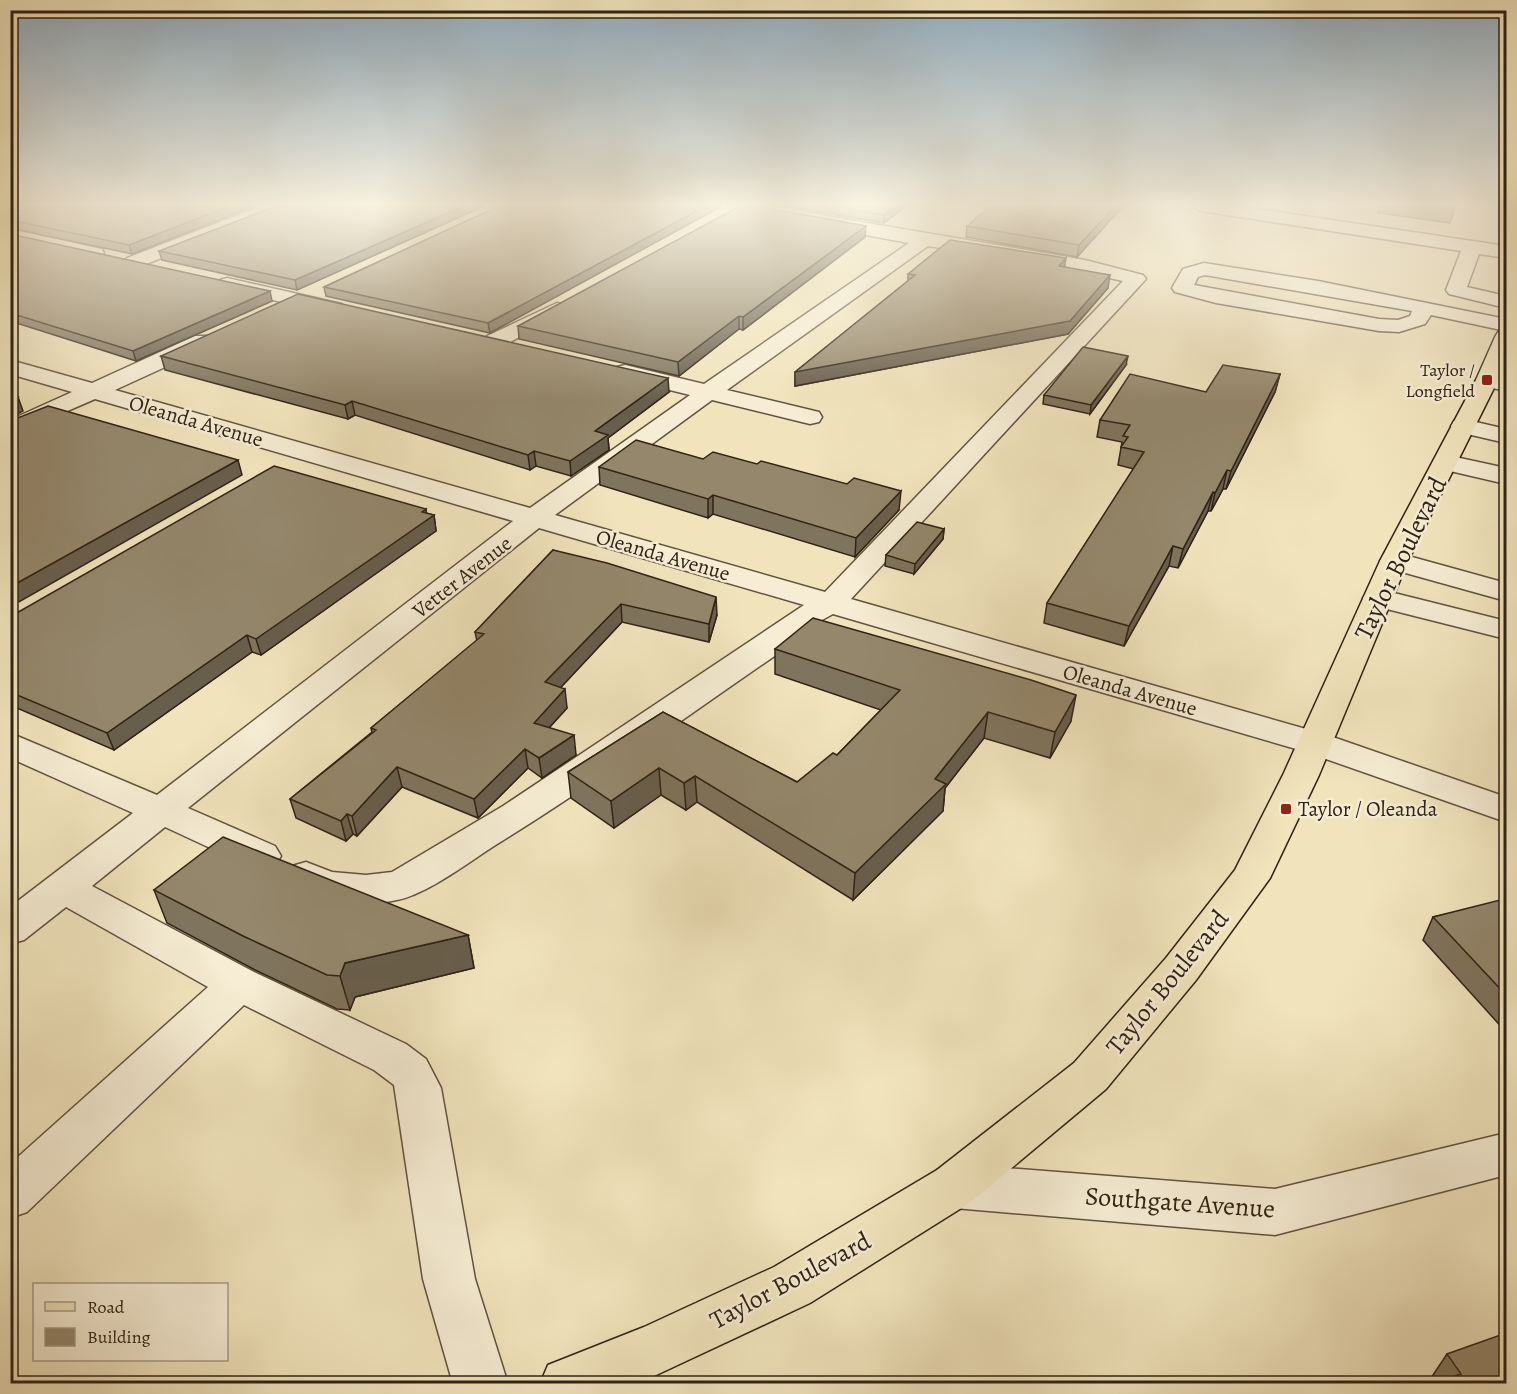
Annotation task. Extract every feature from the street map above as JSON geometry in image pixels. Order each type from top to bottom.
[{"type":"main road","name":"Taylor Boulevard","points":[[567,1383],[656,1349],[792,1285],[954,1186],[1090,1076],[1181,969],[1251,878],[1315,743],[1394,561],[1446,463],[1462,426],[1497,382],[1506,337]]},
{"type":"street","name":"Vetter Avenue","points":[[10,929],[575,486],[881,271]]},
{"type":"street","points":[[10,744],[163,810],[326,886],[366,889],[400,885],[516,815],[783,635],[800,620],[831,603],[1136,279],[1109,271]]},
{"type":"street","points":[[1197,271],[1190,273],[1182,288],[1216,297],[1379,325],[1399,326],[1418,320],[1424,308]]},
{"type":"street","points":[[1216,271],[1424,308],[1506,337]]},
{"type":"street","points":[[1464,271],[1456,290],[1506,302]]},
{"type":"street","points":[[203,278],[354,312]]},
{"type":"street","points":[[263,314],[327,286]]},
{"type":"street","points":[[495,341],[578,298]]},
{"type":"street","points":[[10,429],[221,333]]},
{"type":"street","points":[[471,336],[529,349]]},
{"type":"street","name":"Oleanda Avenue","points":[[10,367],[1315,743],[1506,810]]},
{"type":"street","points":[[607,368],[810,417]]},
{"type":"street","points":[[1462,426],[1506,436]]},
{"type":"street","points":[[275,469],[305,452]]},
{"type":"street","points":[[1446,463],[1506,476]]},
{"type":"street","points":[[1394,561],[1506,592]]},
{"type":"street","points":[[1378,597],[1506,630]]},
{"type":"street","points":[[63,888],[239,984],[400,1062],[413,1075],[422,1106],[449,1279],[481,1383]]},
{"type":"street","points":[[10,1196],[239,984]]},
{"type":"street","name":"Southgate Avenue","points":[[954,1186],[1275,1212],[1506,1154]]},
{"type":"building","points":[[10,271],[179,271],[270,291],[133,351],[10,313]]},
{"type":"building","points":[[253,271],[315,271],[295,280]]},
{"type":"building","points":[[358,271],[585,271],[488,323],[324,287]]},
{"type":"building","points":[[620,271],[805,271],[743,317],[739,316],[678,362],[518,326]]},
{"type":"building","points":[[912,271],[1088,271],[1110,275],[1070,321],[795,372],[915,275],[908,274]]},
{"type":"building","points":[[298,294],[668,378],[595,431],[608,435],[570,461],[534,451],[528,455],[352,401],[345,405],[161,356]]},
{"type":"building","points":[[1083,347],[1128,356],[1091,405],[1044,395]]},
{"type":"building","points":[[1223,365],[1280,374],[1231,471],[1227,470],[1215,493],[1213,492],[1183,549],[1173,546],[1129,626],[1047,603],[1144,452],[1121,447],[1128,437],[1123,436],[1130,425],[1100,420],[1130,374],[1206,392]]},
{"type":"building","points":[[10,395],[18,397],[10,401]]},
{"type":"building","points":[[48,406],[238,460],[10,587],[10,447],[12,447],[10,446],[10,421]]},
{"type":"building","points":[[636,440],[703,459],[713,452],[757,464],[761,461],[847,484],[854,478],[901,491],[856,538],[713,495],[708,499],[599,467]]},
{"type":"building","points":[[274,466],[426,509],[422,512],[434,515],[256,639],[247,635],[107,733],[10,692],[10,638],[14,635],[10,634],[10,616]]},
{"type":"building","points":[[917,522],[944,529],[915,564],[886,555]]},
{"type":"building","points":[[553,550],[607,563],[716,597],[709,624],[621,604],[545,682],[565,689],[534,723],[574,735],[539,758],[525,749],[474,799],[397,767],[352,816],[347,814],[341,821],[290,799],[376,730],[371,728],[484,634],[475,632]]},
{"type":"building","points":[[813,618],[1076,695],[1055,732],[988,712],[935,779],[946,784],[855,873],[695,776],[684,783],[659,768],[611,801],[568,772],[663,712],[797,782],[833,753],[837,755],[900,690],[775,649]]},
{"type":"building","points":[[223,837],[468,935],[345,963],[340,976],[327,975],[243,936],[154,890]]},
{"type":"building","points":[[1504,899],[1506,902],[1506,995],[1433,917]]},
{"type":"building","points":[[1506,1333],[1506,1383],[1433,1383],[1461,1374],[1447,1354]]},
{"type":"place","name":"Taylor / Longfield","points":[[1487,380]]},
{"type":"place","name":"Taylor / Oleanda","points":[[1286,809]]}]
